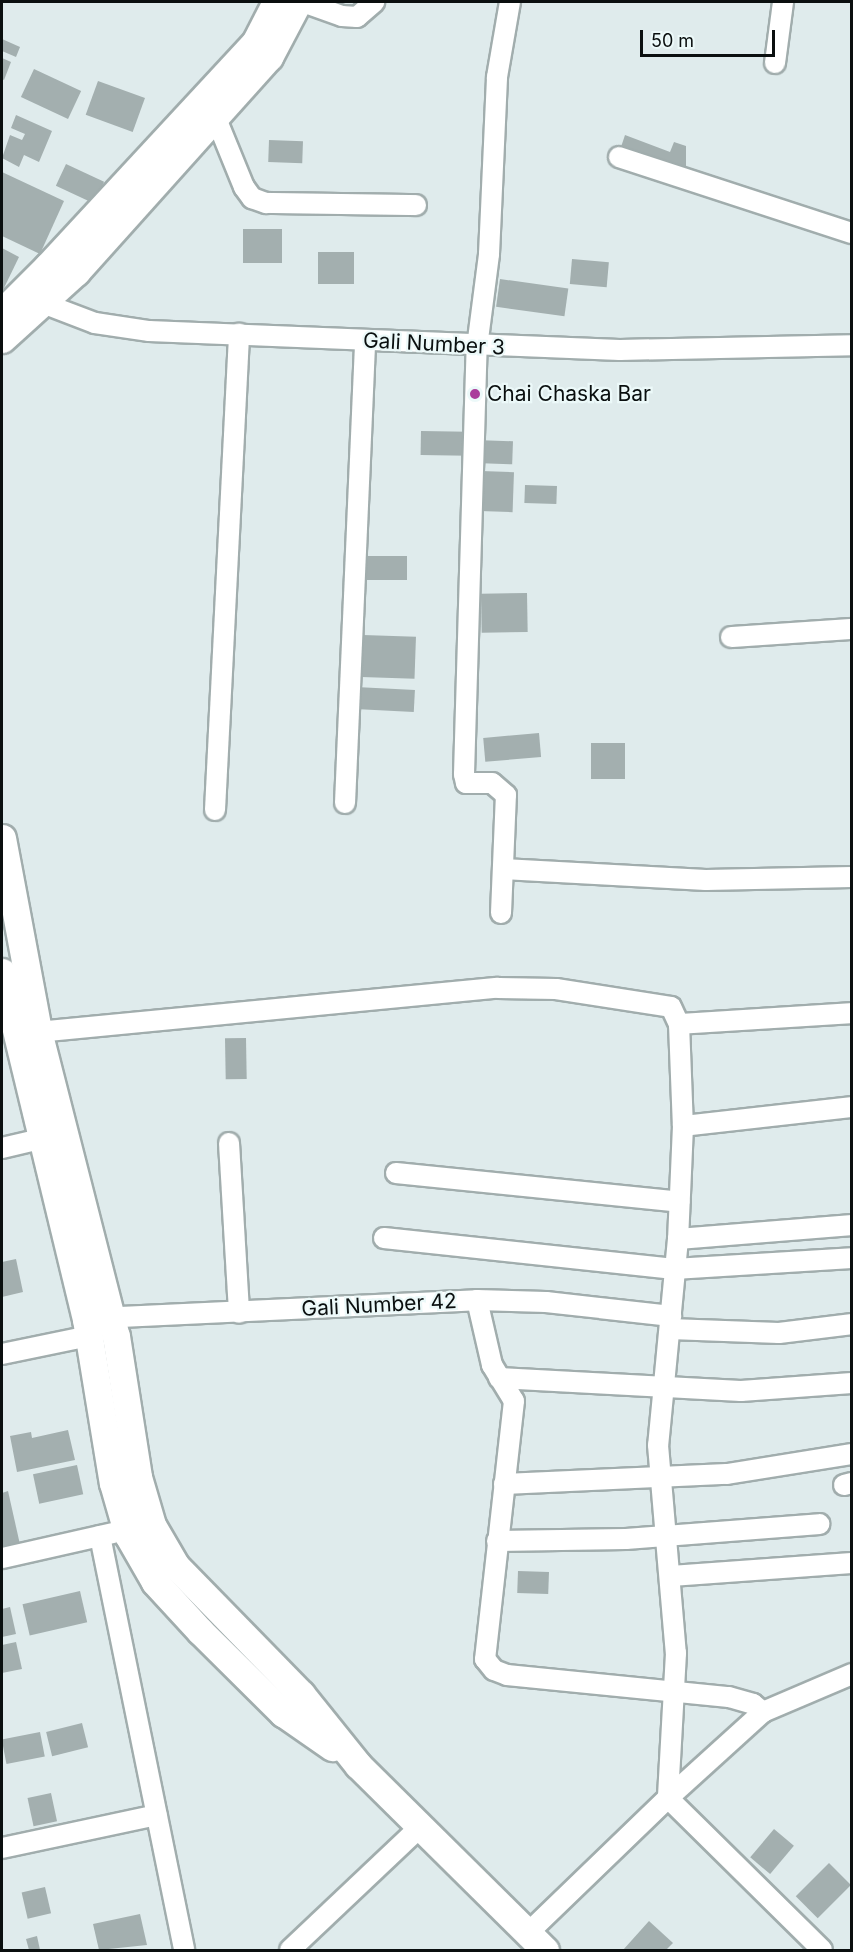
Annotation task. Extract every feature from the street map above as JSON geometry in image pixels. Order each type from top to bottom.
[{"type":"street","points":[[2,339],[37,295],[256,41],[276,2]]},
{"type":"street","points":[[2,312],[37,295],[215,116],[269,57],[298,2]]},
{"type":"street","points":[[303,2],[342,16],[357,16],[374,2]]},
{"type":"street","points":[[501,913],[506,795],[492,783],[466,783],[464,774],[477,347],[489,254],[497,77],[510,2]]},
{"type":"street","points":[[775,63],[783,2]]},
{"type":"street","points":[[215,116],[243,187],[252,198],[266,202],[416,205]]},
{"type":"street","points":[[619,157],[852,233]]},
{"type":"street","name":"Gali Number 3","points":[[37,295],[95,323],[149,331],[477,347],[620,350],[852,345]]},
{"type":"street","points":[[215,810],[239,334]]},
{"type":"street","points":[[345,803],[365,341]]},
{"type":"street","points":[[731,637],[852,629]]},
{"type":"street","points":[[2,837],[10,927],[27,1033],[96,1324],[152,1525],[176,1566],[301,1695],[358,1765],[536,1942],[668,1798],[763,1712],[852,1674]]},
{"type":"street","points":[[503,869],[706,880],[852,877]]},
{"type":"street","points":[[2,972],[27,1033]]},
{"type":"street","points":[[27,1033],[498,988],[556,989],[663,1003],[671,1007],[679,1024],[683,1126],[678,1239],[658,1445],[669,1535],[676,1653],[668,1798],[822,1950]]},
{"type":"street","points":[[679,1024],[852,1013]]},
{"type":"street","points":[[683,1126],[852,1107]]},
{"type":"street","points":[[2,1148],[52,1136]]},
{"type":"street","points":[[229,1143],[239,1313]]},
{"type":"street","points":[[396,1173],[680,1202]]},
{"type":"street","points":[[678,1239],[852,1225]]},
{"type":"street","points":[[384,1238],[674,1269],[852,1258]]},
{"type":"street","points":[[477,1300],[492,1365],[514,1401],[484,1647],[485,1659],[494,1670],[507,1675],[674,1694],[742,1699],[763,1712]]},
{"type":"street","name":"Gali Number 42","points":[[2,1354],[96,1324],[239,1313],[477,1300],[546,1302],[671,1323],[779,1332],[852,1324]]},
{"type":"street","points":[[96,1324],[113,1483],[126,1530],[155,1582],[200,1631],[283,1713],[358,1765]]},
{"type":"street","points":[[499,1378],[741,1391],[852,1383]]},
{"type":"street","points":[[504,1484],[661,1479],[767,1470],[852,1454]]},
{"type":"street","points":[[497,1540],[581,1541],[819,1524]]},
{"type":"street","points":[[2,1558],[126,1530]]},
{"type":"street","points":[[100,1536],[184,1950]]},
{"type":"street","points":[[671,1576],[852,1563]]},
{"type":"street","points":[[2,1848],[156,1815]]},
{"type":"street","points":[[290,1950],[420,1827]]},
{"type":"building","points":[[2,39],[20,47],[16,57],[2,51]]},
{"type":"building","points":[[2,58],[11,62],[4,80],[2,79]]},
{"type":"building","points":[[34,69],[81,91],[68,119],[21,97]]},
{"type":"building","points":[[98,81],[145,98],[133,132],[86,115]]},
{"type":"building","points":[[16,115],[52,131],[39,162],[24,155],[19,167],[2,158],[10,135],[22,140],[25,134],[11,128]]},
{"type":"building","points":[[625,135],[670,152],[674,142],[686,146],[686,173],[620,150]]},
{"type":"building","points":[[269,140],[303,141],[302,163],[268,162]]},
{"type":"building","points":[[66,164],[104,182],[94,204],[56,186]]},
{"type":"building","points":[[2,172],[64,201],[40,254],[2,236]]},
{"type":"building","points":[[243,229],[282,229],[282,263],[243,263]]},
{"type":"building","points":[[2,248],[19,257],[3,290],[2,289]]},
{"type":"building","points":[[318,252],[354,252],[354,284],[318,284]]},
{"type":"building","points":[[572,259],[609,262],[607,287],[570,284]]},
{"type":"building","points":[[500,279],[568,289],[564,316],[496,307]]},
{"type":"building","points":[[421,431],[468,432],[468,456],[421,455]]},
{"type":"building","points":[[476,440],[513,441],[512,464],[475,463]]},
{"type":"building","points":[[481,471],[514,472],[513,512],[480,511]]},
{"type":"building","points":[[525,485],[557,486],[556,504],[524,503]]},
{"type":"building","points":[[359,556],[407,556],[407,580],[359,580]]},
{"type":"building","points":[[527,593],[528,632],[482,633],[481,594]]},
{"type":"building","points":[[363,635],[416,637],[415,679],[362,677]]},
{"type":"building","points":[[356,687],[415,690],[414,712],[355,709]]},
{"type":"building","points":[[539,733],[541,757],[485,762],[483,738]]},
{"type":"building","points":[[591,743],[625,743],[625,779],[591,779]]},
{"type":"building","points":[[225,1038],[246,1038],[247,1079],[226,1079]]},
{"type":"building","points":[[16,1259],[23,1292],[2,1297],[2,1262]]},
{"type":"building","points":[[68,1430],[75,1460],[17,1472],[10,1436],[31,1432],[32,1438]]},
{"type":"building","points":[[77,1465],[83,1494],[39,1504],[33,1474]]},
{"type":"building","points":[[8,1491],[21,1549],[2,1553],[2,1493]]},
{"type":"building","points":[[518,1571],[549,1572],[548,1594],[517,1593]]},
{"type":"building","points":[[80,1591],[87,1622],[30,1635],[23,1604]]},
{"type":"building","points":[[10,1607],[16,1634],[2,1637],[2,1609]]},
{"type":"building","points":[[16,1642],[22,1669],[2,1673],[2,1645]]},
{"type":"building","points":[[82,1723],[88,1747],[52,1756],[46,1732]]},
{"type":"building","points":[[40,1732],[45,1757],[6,1764],[2,1739]]},
{"type":"building","points":[[51,1793],[57,1821],[34,1826],[28,1798]]},
{"type":"building","points":[[774,1829],[794,1846],[770,1874],[750,1857]]},
{"type":"building","points":[[829,1863],[851,1885],[818,1918],[796,1896]]},
{"type":"building","points":[[45,1887],[51,1913],[28,1919],[22,1892]]},
{"type":"building","points":[[140,1914],[147,1945],[99,1950],[93,1924]]},
{"type":"building","points":[[649,1921],[673,1943],[666,1950],[623,1950]]},
{"type":"building","points":[[37,1936],[40,1950],[29,1950],[26,1939]]},
{"type":"place","name":"Chai Chaska Bar","points":[[475,394]]}]
